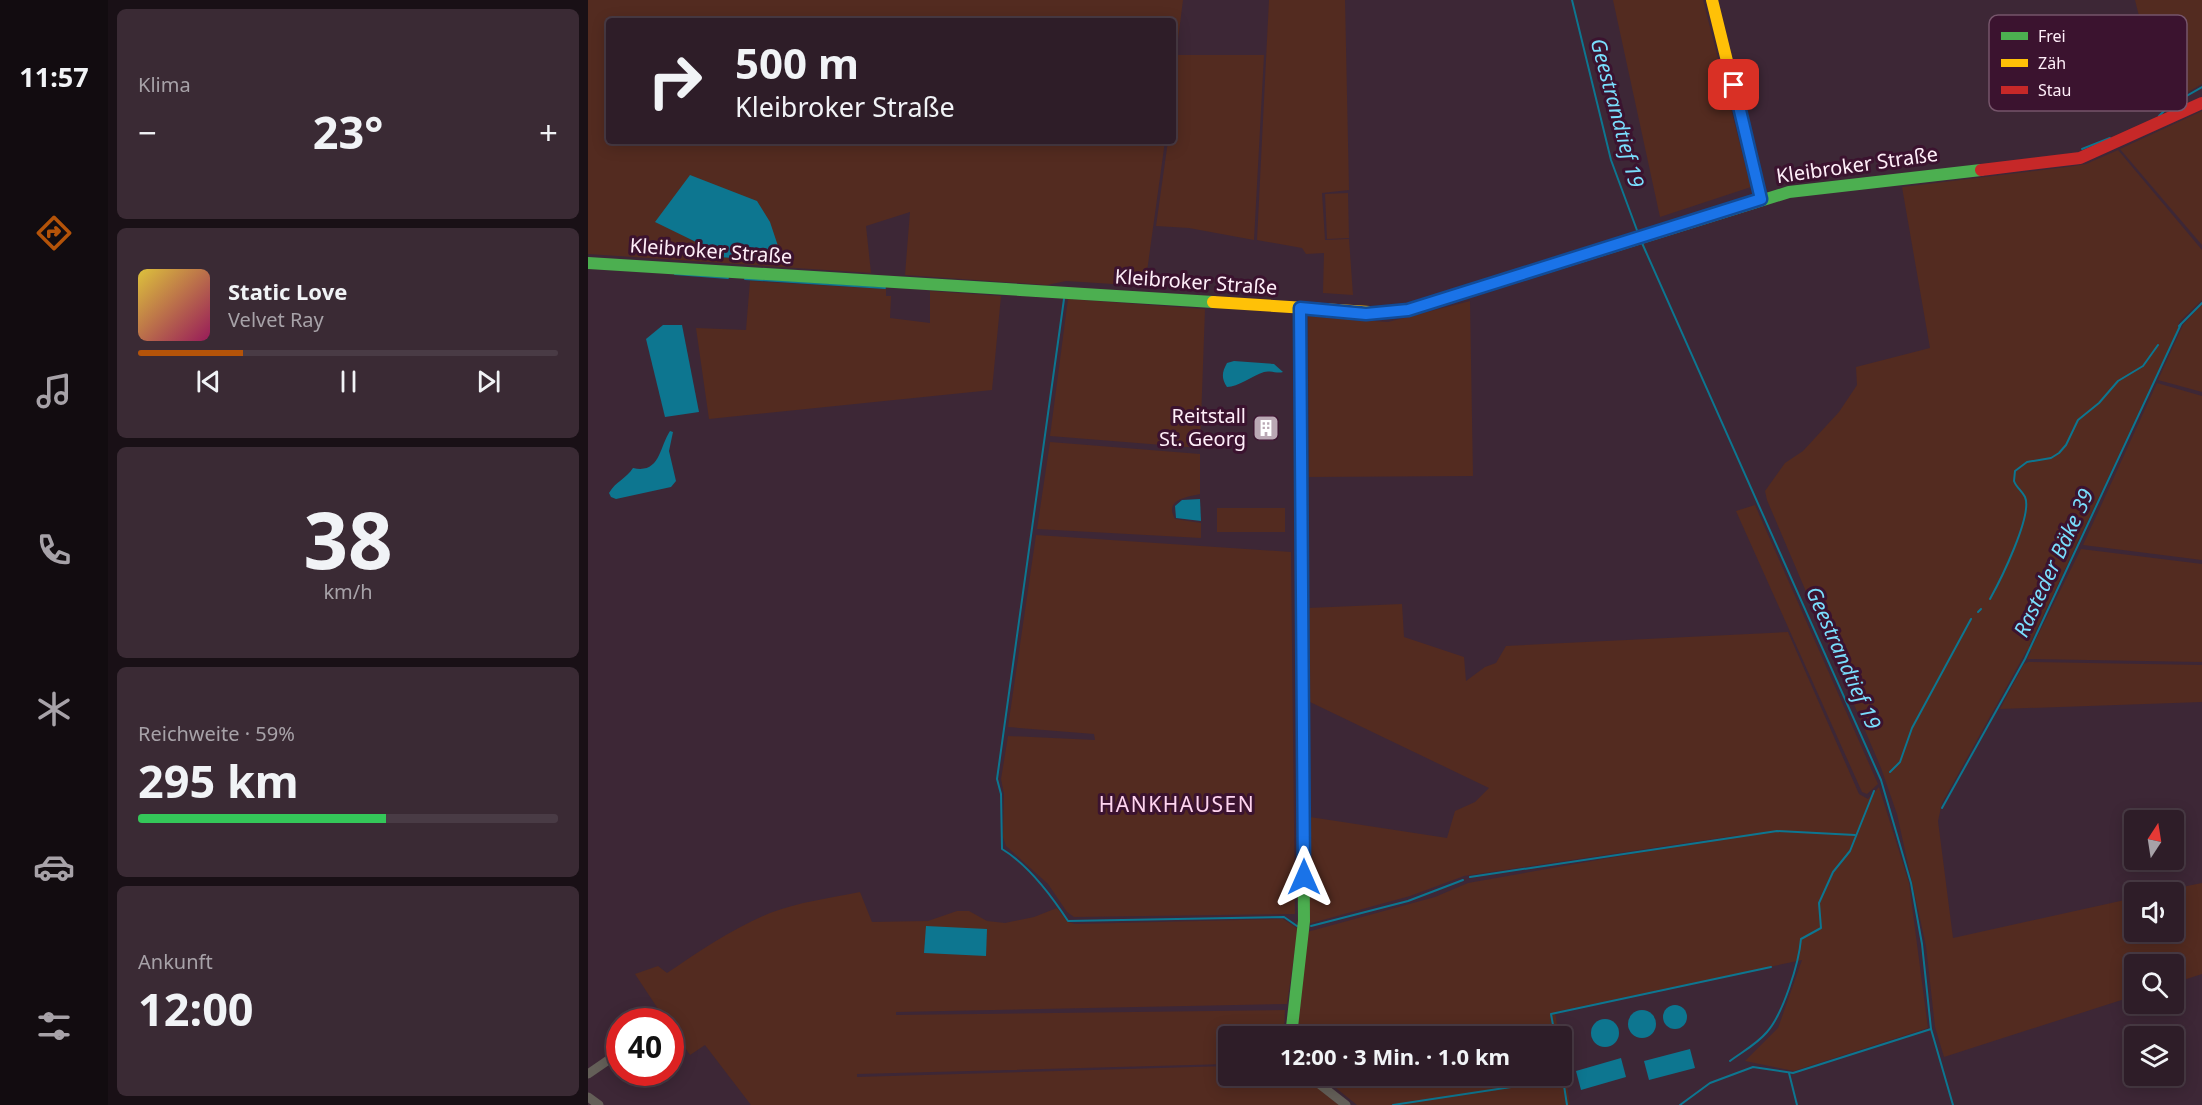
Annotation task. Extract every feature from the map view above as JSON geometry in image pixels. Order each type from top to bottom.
[{"type":"street","points":[[1712,0],[1761,199]]},
{"type":"street","name":"Kleibroker Straße","points":[[2187,111],[2202,104]]},
{"type":"street","name":"Kleibroker Straße","points":[[588,263],[1366,314],[1408,310],[1761,199],[1817,187],[2080,158],[2186,111]]},
{"type":"street","points":[[1292,1026],[1304,921],[1300,308]]},
{"type":"street","points":[[588,1074],[606,1062]]},
{"type":"street","points":[[1322,1086],[1346,1105]]},
{"type":"street","points":[[588,1097],[599,1105]]},
{"type":"shaded area","points":[[588,0],[1183,0],[1176,55],[1176,18],[606,18],[606,144],[1165,144],[1145,286],[1066,281],[1047,285],[905,275],[910,212],[866,226],[871,273],[588,254]],"holes":[[[656,222],[783,261],[717,257],[696,242]]]},
{"type":"shaded area","points":[[1269,0],[1345,0],[1349,190],[1322,193],[1325,240],[1349,239],[1353,295],[1323,293],[1324,253],[1306,254],[1302,248],[1257,240]]},
{"type":"shaded area","points":[[1613,0],[1703,0],[1751,187],[1660,217]]},
{"type":"shaded area","points":[[2135,0],[2202,0],[2202,84],[2187,93],[2187,15],[2139,15]]},
{"type":"shaded area","points":[[1178,55],[1264,55],[1254,240],[1189,228],[1156,226],[1168,144],[1176,144]]},
{"type":"shaded area","points":[[2202,111],[2202,245],[2120,149]]},
{"type":"shaded area","points":[[2118,150],[2202,250],[2202,300],[2179,322],[2178,329],[2029,646],[2032,647],[2081,549],[2202,564],[2202,662],[2027,659],[2031,651],[2027,650],[1942,803],[1938,821],[1953,938],[2124,900],[2124,942],[2184,942],[2184,887],[2202,883],[2202,974],[2184,980],[2184,954],[2124,954],[2124,999],[1944,1057],[1935,1027],[1926,946],[1897,814],[1881,768],[1765,491],[1785,463],[1803,451],[1839,412],[1857,385],[1856,367],[1930,348],[1902,187],[2086,164]]},
{"type":"shaded area","points":[[1348,193],[1349,238],[1327,239],[1325,194]]},
{"type":"shaded area","points":[[750,281],[886,289],[886,296],[891,296],[890,318],[930,323],[930,291],[1001,296],[992,390],[709,419],[696,328],[746,330]]},
{"type":"shaded area","points":[[1068,299],[1205,309],[1200,448],[1050,436]]},
{"type":"shaded area","points":[[1470,301],[1473,476],[1309,477],[1308,316],[1388,322]]},
{"type":"shaded area","points":[[2202,304],[2202,392],[2158,380],[2183,325]]},
{"type":"shaded area","points":[[2157,383],[2202,396],[2202,560],[2083,545]]},
{"type":"shaded area","points":[[1050,442],[1200,454],[1200,494],[1178,500],[1172,508],[1172,513],[1175,519],[1201,523],[1201,538],[1037,529]]},
{"type":"shaded area","points":[[1755,505],[1878,784],[1867,794],[1862,792],[1736,511]]},
{"type":"shaded area","points":[[1217,508],[1285,508],[1285,532],[1217,532]]},
{"type":"shaded area","points":[[1036,535],[1291,552],[1295,914],[1074,917],[1067,912],[1048,884],[1006,846],[1003,837],[1004,794],[1001,779],[1008,736],[1095,740],[1094,734],[1008,727]]},
{"type":"shaded area","points":[[1402,604],[1404,637],[1464,657],[1466,681],[1485,667],[1496,663],[1506,646],[1788,632],[1859,794],[1868,799],[1879,787],[1909,883],[1928,1028],[1794,1071],[1745,1061],[1778,1028],[1802,960],[1555,1012],[1557,1026],[1298,1026],[1307,932],[1435,897],[1468,883],[1740,835],[1464,876],[1410,896],[1308,924],[1310,817],[1447,838],[1455,811],[1475,802],[1489,788],[1310,702],[1308,608]]},
{"type":"shaded area","points":[[2028,662],[2202,665],[2202,702],[2000,709],[2024,664]]},
{"type":"shaded area","points":[[860,892],[872,922],[928,921],[957,911],[969,911],[987,921],[1005,923],[1034,917],[1057,908],[1068,922],[1075,924],[1283,919],[1298,929],[1287,1004],[896,1012],[896,1015],[1285,1010],[1284,1026],[1218,1026],[1218,1064],[857,1074],[857,1077],[1218,1066],[1218,1086],[1315,1086],[1339,1105],[751,1105],[705,1045],[690,1055],[684,1046],[684,1008],[657,1008],[635,974],[658,966],[667,973],[704,948],[756,919],[803,903]]},
{"type":"shaded area","points":[[1333,1086],[1567,1086],[1570,1105],[1357,1105]]},
{"type":"water","points":[[690,175],[757,201],[770,222],[783,261],[717,257],[696,242],[655,222]]},
{"type":"water","points":[[663,325],[682,325],[699,412],[665,417],[646,339]]},
{"type":"water","points":[[1234,361],[1274,364],[1283,372],[1264,372],[1227,387],[1223,372],[1227,363]]},
{"type":"water","points":[[670,431],[673,432],[669,451],[676,481],[671,487],[616,499],[611,497],[609,493],[612,489],[633,468],[642,469],[654,463]]},
{"type":"water","points":[[1200,499],[1201,521],[1176,518],[1175,506],[1182,500]]},
{"type":"water","points":[[926,926],[987,929],[986,956],[924,953]]},
{"type":"water","points":[[1675,1005],[1684,1008],[1687,1017],[1684,1026],[1675,1029],[1666,1026],[1663,1017],[1666,1008]]},
{"type":"water","points":[[1642,1010],[1652,1014],[1656,1024],[1652,1034],[1642,1038],[1632,1034],[1628,1024],[1632,1014]]},
{"type":"water","points":[[1605,1019],[1615,1023],[1619,1033],[1615,1043],[1605,1047],[1595,1043],[1591,1033],[1595,1023]]},
{"type":"water","points":[[1690,1049],[1695,1068],[1649,1080],[1644,1061]]},
{"type":"water","points":[[1621,1058],[1626,1077],[1581,1090],[1576,1071]]},
{"type":"waterway","name":"Geestrandtief 19","points":[[1572,0],[1611,160],[1638,233]]},
{"type":"waterway","points":[[2187,96],[2202,87]]},
{"type":"waterway","points":[[2159,116],[2164,111]]},
{"type":"waterway","points":[[2082,149],[2110,138]]},
{"type":"waterway","name":"Geestrandtief 19","points":[[1642,243],[1881,780],[1911,883],[1922,944],[1931,1029],[1953,1105]]},
{"type":"waterway","points":[[675,274],[728,278]]},
{"type":"waterway","points":[[745,279],[885,288]]},
{"type":"waterway","points":[[1064,299],[997,779],[1001,794],[1002,849],[1030,872],[1068,921],[1284,917],[1297,926]]},
{"type":"waterway","points":[[2179,326],[2202,303]]},
{"type":"waterway","name":"Rasteder Bäke 39","points":[[1942,808],[2025,659],[2181,324]]},
{"type":"waterway","points":[[1990,599],[2014,548],[2024,518],[2025,497],[2014,481],[2015,471],[2027,462],[2051,458],[2059,453],[2066,445],[2078,420],[2099,403],[2118,381],[2143,366],[2158,345]]},
{"type":"waterway","points":[[1978,612],[1981,609]]},
{"type":"waterway","points":[[1890,772],[1900,762],[1912,728],[1971,619]]},
{"type":"waterway","points":[[1730,1061],[1763,1036],[1779,1013],[1794,974],[1801,939],[1821,928],[1819,903],[1833,872],[1850,851],[1874,791]]},
{"type":"waterway","points":[[1470,877],[1777,831],[1855,835]]},
{"type":"waterway","points":[[1311,926],[1408,901],[1463,880]]},
{"type":"waterway","points":[[1553,1026],[1551,1014],[1771,967]]},
{"type":"waterway","points":[[1680,1105],[1710,1083],[1753,1067],[1793,1073],[1931,1029]]},
{"type":"waterway","points":[[1789,1073],[1797,1105]]},
{"type":"waterway","points":[[1393,1105],[1563,1079],[1567,1105]]},
{"type":"traffic: fast","points":[[1493,284],[1789,192],[1981,170]]},
{"type":"traffic: fast","points":[[588,263],[1213,302]]},
{"type":"traffic: fast","points":[[1292,1026],[1304,921],[1302,616]]},
{"type":"traffic: slow","points":[[1712,0],[1761,199]]},
{"type":"traffic: slow","points":[[1213,302],[1385,313],[1408,310],[1493,284]]},
{"type":"traffic: slow","points":[[1300,308],[1302,616]]},
{"type":"traffic: jam","points":[[2187,110],[2202,103]]},
{"type":"traffic: jam","points":[[1981,170],[2080,158],[2184,111]]},
{"type":"place","name":"Reitstall St. Georg","points":[[1266,428]]},
{"type":"district","name":"HANKHAUSEN","points":[[1177,805]]},
{"type":"route","points":[[1304,877],[1300,308],[1366,314],[1408,310],[1761,199],[1761,191],[1734,85]]}]
